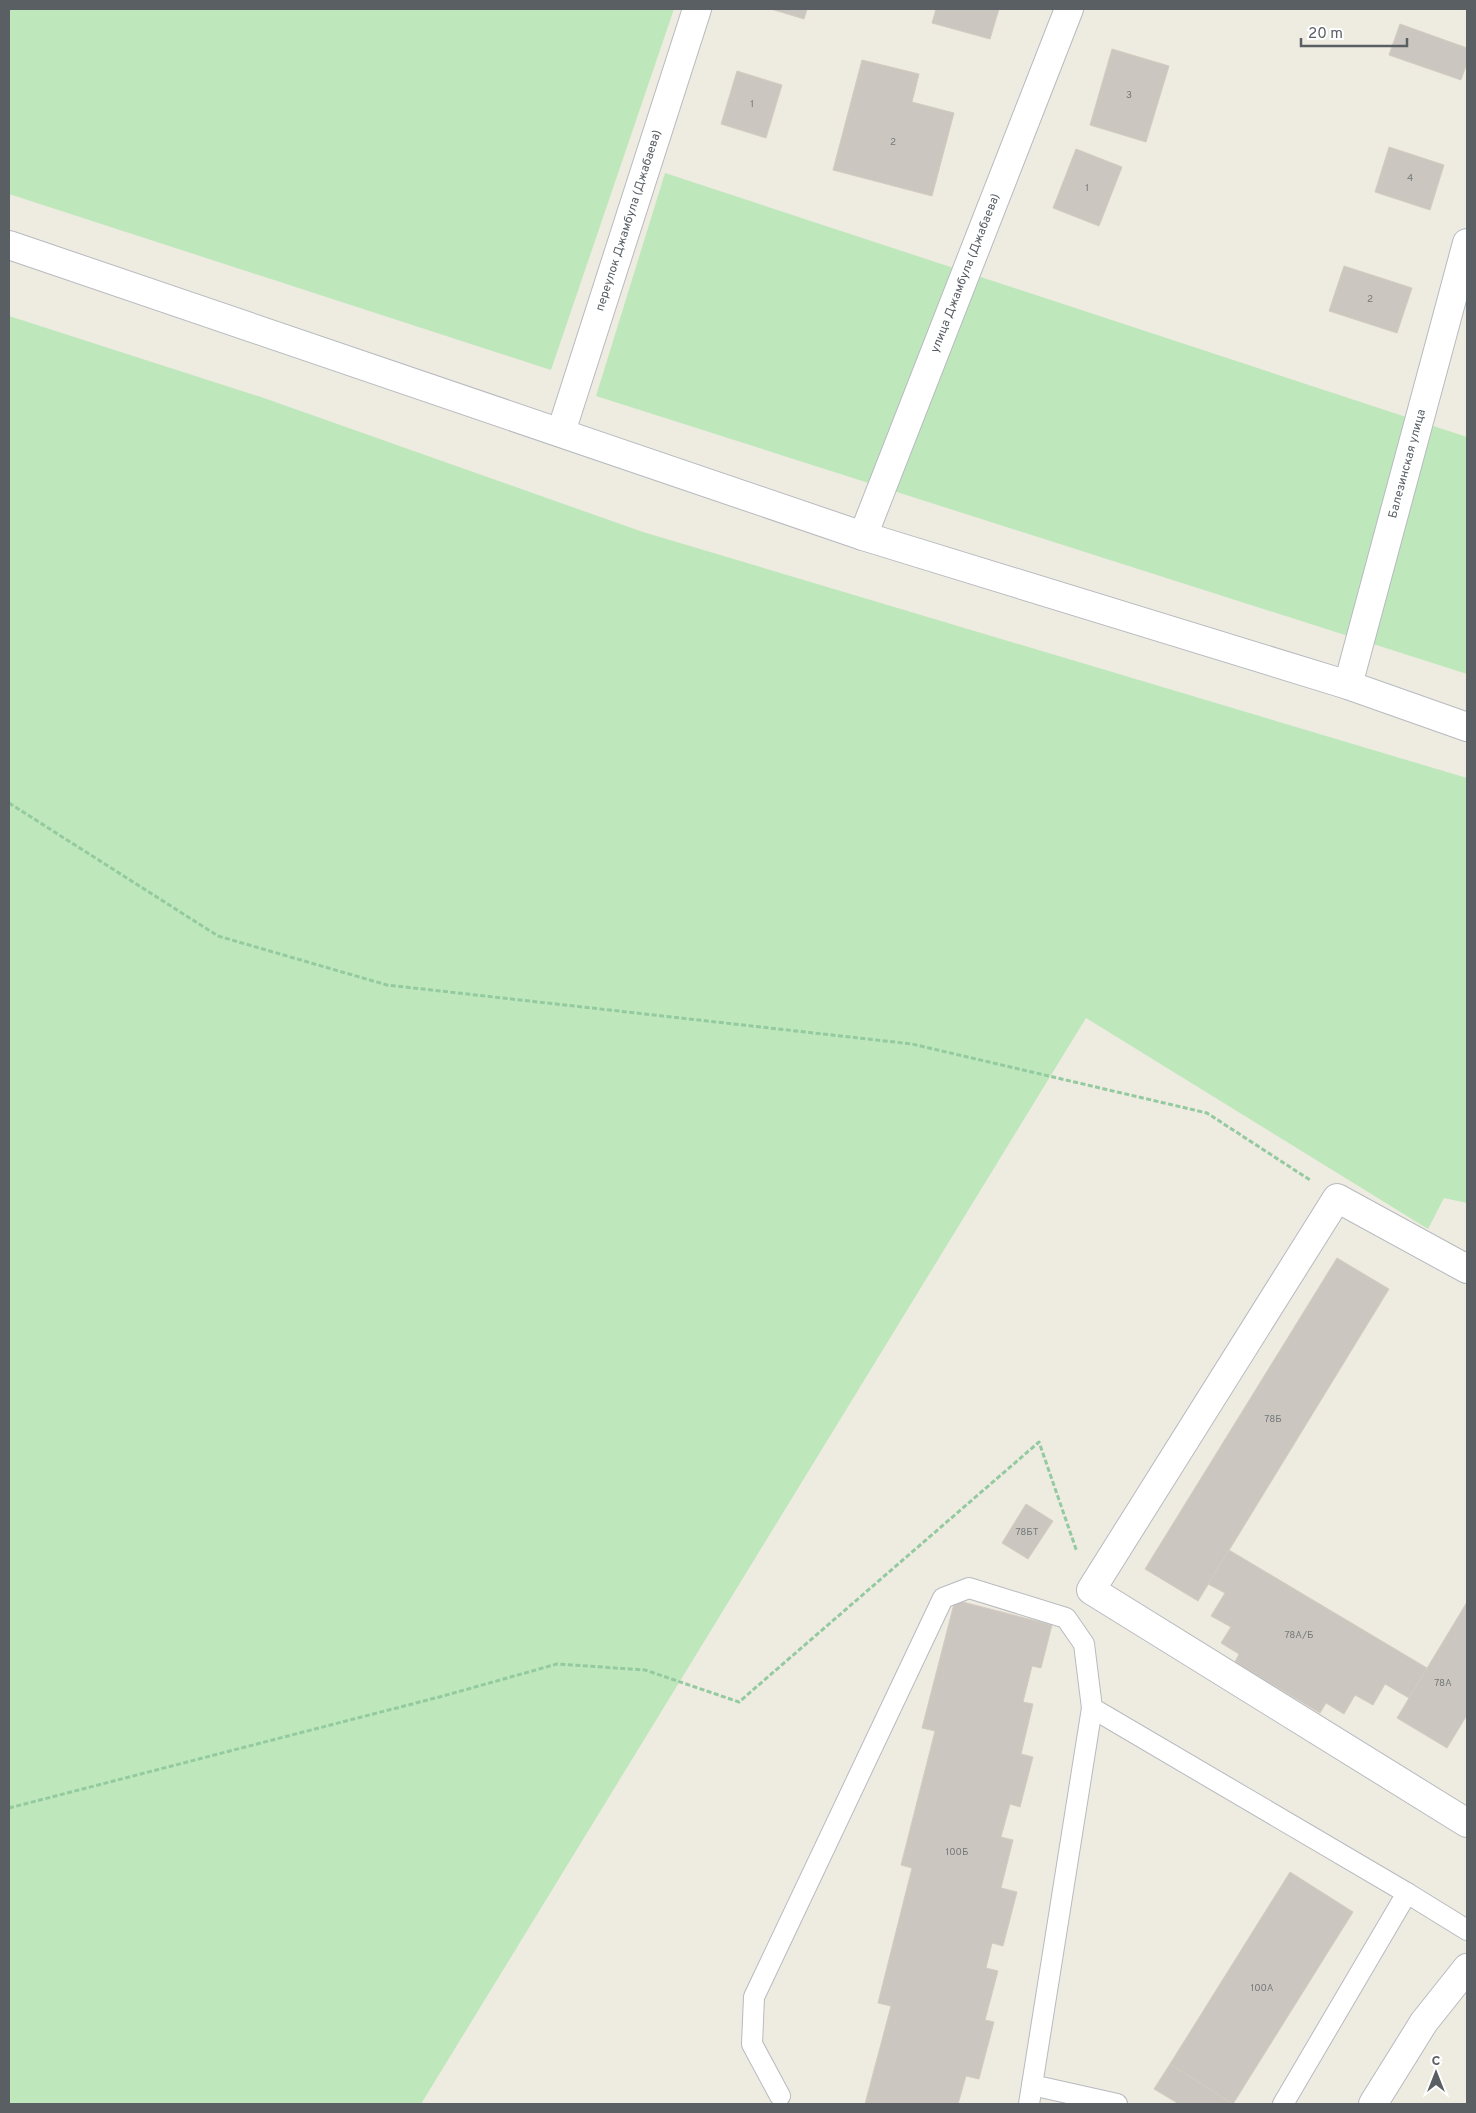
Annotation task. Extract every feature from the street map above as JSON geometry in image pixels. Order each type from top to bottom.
[{"type":"street","name":"переулок Джамбула (Джабаева)","points":[[561,432],[697,9]]},
{"type":"street","name":"улица Джамбула (Джабаева)","points":[[863,536],[1069,9]]},
{"type":"street","name":"Балезинская улица","points":[[1348,685],[1467,243]]},
{"type":"street","points":[[9,245],[863,536],[1348,685],[1467,727]]},
{"type":"street","points":[[1467,1270],[1338,1198],[1091,1590],[1467,1823]]},
{"type":"street","points":[[1373,2104],[1424,2022],[1465,1976]]},
{"type":"lane","points":[[780,2096],[752,2044],[754,1997],[943,1598],[970,1588],[1066,1618],[1084,1644],[1092,1708],[1031,2094],[1112,2102],[1116,2104]]},
{"type":"lane","points":[[1092,1708],[1467,1930]]},
{"type":"lane","points":[[1283,2104],[1407,1893]]},
{"type":"path","points":[[9,803],[218,936],[387,984],[912,1044],[1207,1113],[1338,1198]]},
{"type":"path","points":[[9,1808],[443,1696],[557,1664],[645,1670],[740,1702],[1039,1442],[1091,1590]]},
{"type":"green space","points":[[9,9],[674,9],[551,370],[9,194]]},
{"type":"green space","points":[[665,173],[1467,437],[1467,674],[596,396]]},
{"type":"green space","points":[[9,316],[261,397],[643,532],[1467,778],[1467,1203],[1444,1198],[1428,1229],[1086,1018],[421,2104],[9,2104]]},
{"type":"building","points":[[771,9],[807,9],[804,19]]},
{"type":"building","points":[[936,9],[999,9],[990,39],[932,23]]},
{"type":"building","points":[[1400,24],[1467,48],[1467,63],[1461,80],[1389,55]]},
{"type":"building","points":[[1112,49],[1169,66],[1146,142],[1090,125]]},
{"type":"building","points":[[862,60],[919,74],[912,102],[954,113],[932,196],[833,170]]},
{"type":"building","points":[[737,71],[782,85],[766,138],[721,124]]},
{"type":"building","points":[[1389,147],[1444,165],[1430,210],[1375,192]]},
{"type":"building","points":[[1076,149],[1122,167],[1099,226],[1053,208]]},
{"type":"building","points":[[1344,266],[1412,288],[1397,333],[1329,311]]},
{"type":"building","points":[[1337,1258],[1389,1289],[1198,1601],[1145,1569]]},
{"type":"building","points":[[1026,1504],[1053,1521],[1028,1559],[1002,1543]]},
{"type":"building","points":[[1229,1550],[1427,1668],[1409,1698],[1385,1684],[1373,1705],[1355,1695],[1344,1714],[1326,1703],[1320,1713],[1235,1662],[1239,1654],[1221,1643],[1231,1627],[1211,1616],[1225,1593],[1208,1584]]},
{"type":"building","points":[[955,1600],[1052,1625],[1041,1668],[1032,1666],[1023,1702],[1033,1704],[1021,1754],[1033,1757],[1020,1807],[1010,1804],[1001,1837],[1013,1840],[1001,1888],[1017,1892],[1003,1946],[992,1943],[986,1968],[998,1971],[985,2020],[994,2022],[979,2079],[966,2076],[958,2104],[865,2104],[891,2006],[878,2003],[912,1868],[901,1865],[935,1731],[922,1728]]},
{"type":"building","points":[[1467,1602],[1467,1715],[1447,1748],[1397,1718]]},
{"type":"building","points":[[1290,1872],[1353,1912],[1233,2104],[1170,2064]]},
{"type":"building","points":[[1170,2064],[1233,2104],[1179,2104],[1154,2089]]}]
